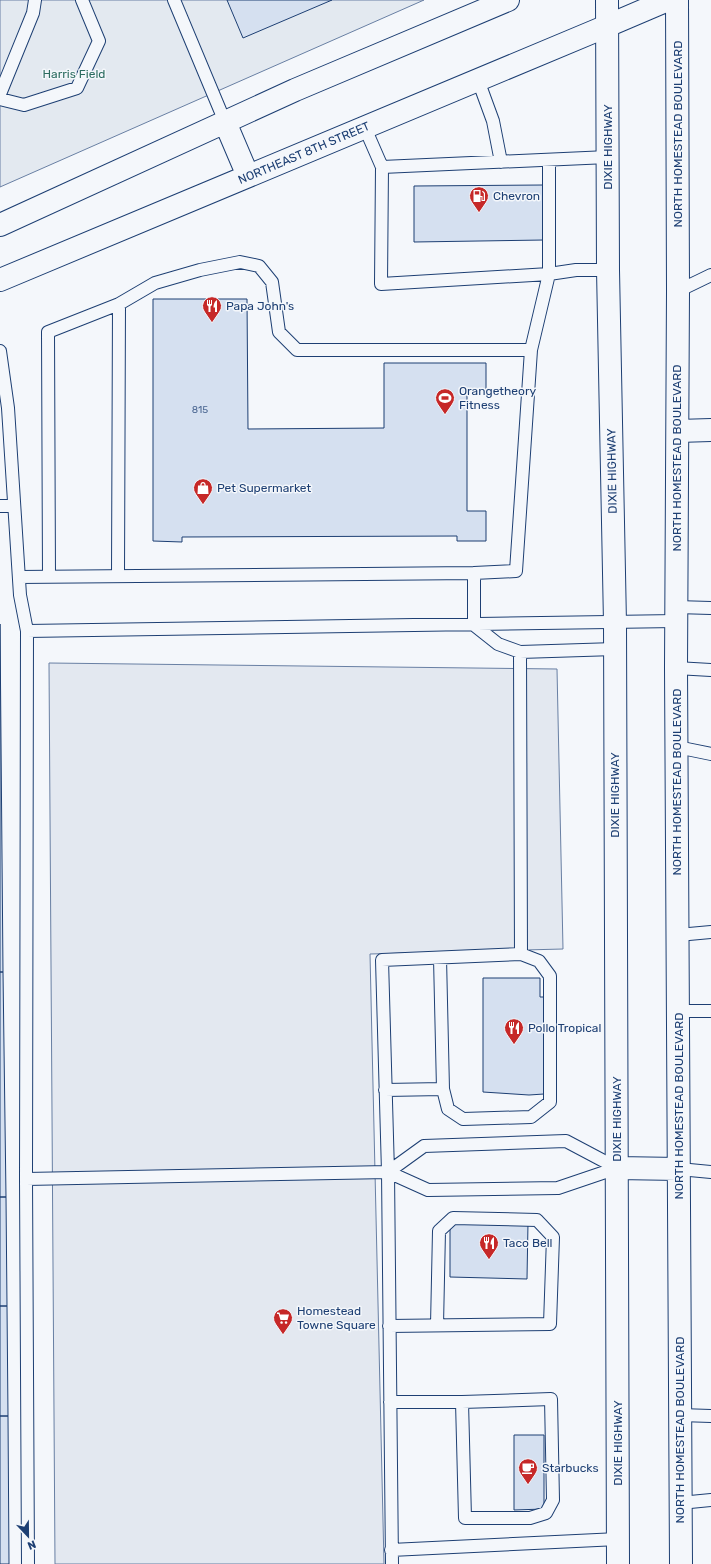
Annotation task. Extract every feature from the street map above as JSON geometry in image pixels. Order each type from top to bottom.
[{"type":"main road","points":[[0,225],[373,56],[508,0]]},
{"type":"main road","name":"DIXIE HIGHWAY","points":[[607,0],[608,270],[615,623],[618,1564]]},
{"type":"main road","name":"NORTHEAST 8TH STREET","points":[[0,280],[668,0]]},
{"type":"main road","name":"NORTH HOMESTEAD BOULEVARD","points":[[677,0],[678,431],[676,668],[681,1564]]},
{"type":"main road","points":[[225,122],[248,176]]},
{"type":"main road","points":[[678,431],[711,430]]},
{"type":"main road","points":[[617,1168],[679,1169]]},
{"type":"lane","points":[[0,94],[33,13],[35,0]]},
{"type":"lane","points":[[0,99],[24,105],[77,88],[99,41],[82,0]]},
{"type":"lane","points":[[174,0],[225,122]]},
{"type":"lane","points":[[478,80],[493,121],[500,162]]},
{"type":"lane","points":[[365,128],[382,167],[381,284],[550,274],[576,270],[608,270]]},
{"type":"lane","points":[[382,167],[608,157]]},
{"type":"lane","points":[[19,577],[474,573],[516,571],[531,350],[550,274],[549,160]]},
{"type":"lane","points":[[49,577],[48,332],[119,304],[155,283],[200,270],[240,262],[259,266],[272,282],[279,332],[297,350],[531,350]]},
{"type":"lane","points":[[678,291],[711,275]]},
{"type":"lane","points":[[118,576],[119,304]]},
{"type":"lane","points":[[0,351],[8,408],[20,595],[27,630],[26,1179],[28,1564]]},
{"type":"lane","points":[[0,506],[14,506]]},
{"type":"lane","points":[[474,573],[474,625]]},
{"type":"lane","points":[[27,630],[615,623],[711,608]]},
{"type":"lane","points":[[474,625],[498,644],[520,652],[615,649]]},
{"type":"lane","points":[[520,652],[521,954]]},
{"type":"lane","points":[[676,668],[711,670]]},
{"type":"lane","points":[[677,747],[711,754]]},
{"type":"lane","points":[[678,935],[711,932]]},
{"type":"lane","points":[[392,1564],[388,1172],[382,960],[521,954],[538,961],[550,976],[550,1102],[531,1117],[463,1119],[448,1109],[442,1089],[440,958]]},
{"type":"lane","points":[[678,1011],[711,1011]]},
{"type":"lane","points":[[385,1090],[442,1089]]},
{"type":"lane","points":[[388,1172],[424,1146],[566,1141],[617,1168]]},
{"type":"lane","points":[[26,1179],[388,1172],[428,1190],[520,1189],[558,1188],[617,1168]]},
{"type":"lane","points":[[679,1169],[711,1172]]},
{"type":"lane","points":[[390,1326],[550,1324],[553,1237],[537,1220],[453,1218],[439,1231],[437,1325]]},
{"type":"lane","points":[[390,1402],[551,1400],[553,1500],[546,1513],[530,1518],[465,1518],[462,1402]]},
{"type":"lane","points":[[680,1415],[711,1416]]},
{"type":"lane","points":[[680,1503],[711,1500]]},
{"type":"lane","points":[[392,1550],[618,1539]]},
{"type":"green space","name":"Harris Field","points":[[0,0],[424,0],[0,187]]},
{"type":"shaded area","points":[[49,663],[557,669],[563,949],[370,954],[384,1564],[55,1564]]},
{"type":"building","points":[[227,0],[332,0],[243,38]]},
{"type":"building","name":"Chevron","points":[[543,185],[544,240],[414,242],[414,186]]},
{"type":"building","points":[[153,299],[247,299],[248,429],[384,428],[384,363],[486,363],[486,390],[467,390],[467,511],[486,511],[486,541],[457,541],[457,536],[182,537],[182,542],[153,541]]},
{"type":"building","points":[[0,624],[3,972],[0,972]]},
{"type":"building","points":[[0,972],[3,972],[6,1197],[0,1197]]},
{"type":"building","name":"Pollo Tropical","points":[[483,978],[540,978],[540,997],[544,997],[544,1094],[529,1095],[483,1092]]},
{"type":"building","points":[[0,1197],[6,1197],[7,1306],[0,1306]]},
{"type":"building","name":"Taco Bell","points":[[528,1223],[527,1279],[450,1277],[450,1224]]},
{"type":"building","points":[[0,1306],[7,1306],[8,1416],[0,1416]]},
{"type":"building","points":[[0,1416],[8,1416],[9,1564],[0,1564]]},
{"type":"building","points":[[514,1435],[544,1435],[544,1509],[514,1510]]},
{"type":"place","name":"Chevron","points":[[479,213]]},
{"type":"place","name":"Papa John's","points":[[212,323]]},
{"type":"place","name":"Orangetheory Fitness","points":[[445,415]]},
{"type":"place","name":"Pet Supermarket","points":[[203,505]]},
{"type":"place","name":"Pollo Tropical","points":[[514,1045]]},
{"type":"place","name":"Taco Bell","points":[[489,1260]]},
{"type":"place","name":"Homestead Towne Square","points":[[283,1335]]},
{"type":"place","name":"Starbucks","points":[[528,1485]]}]
